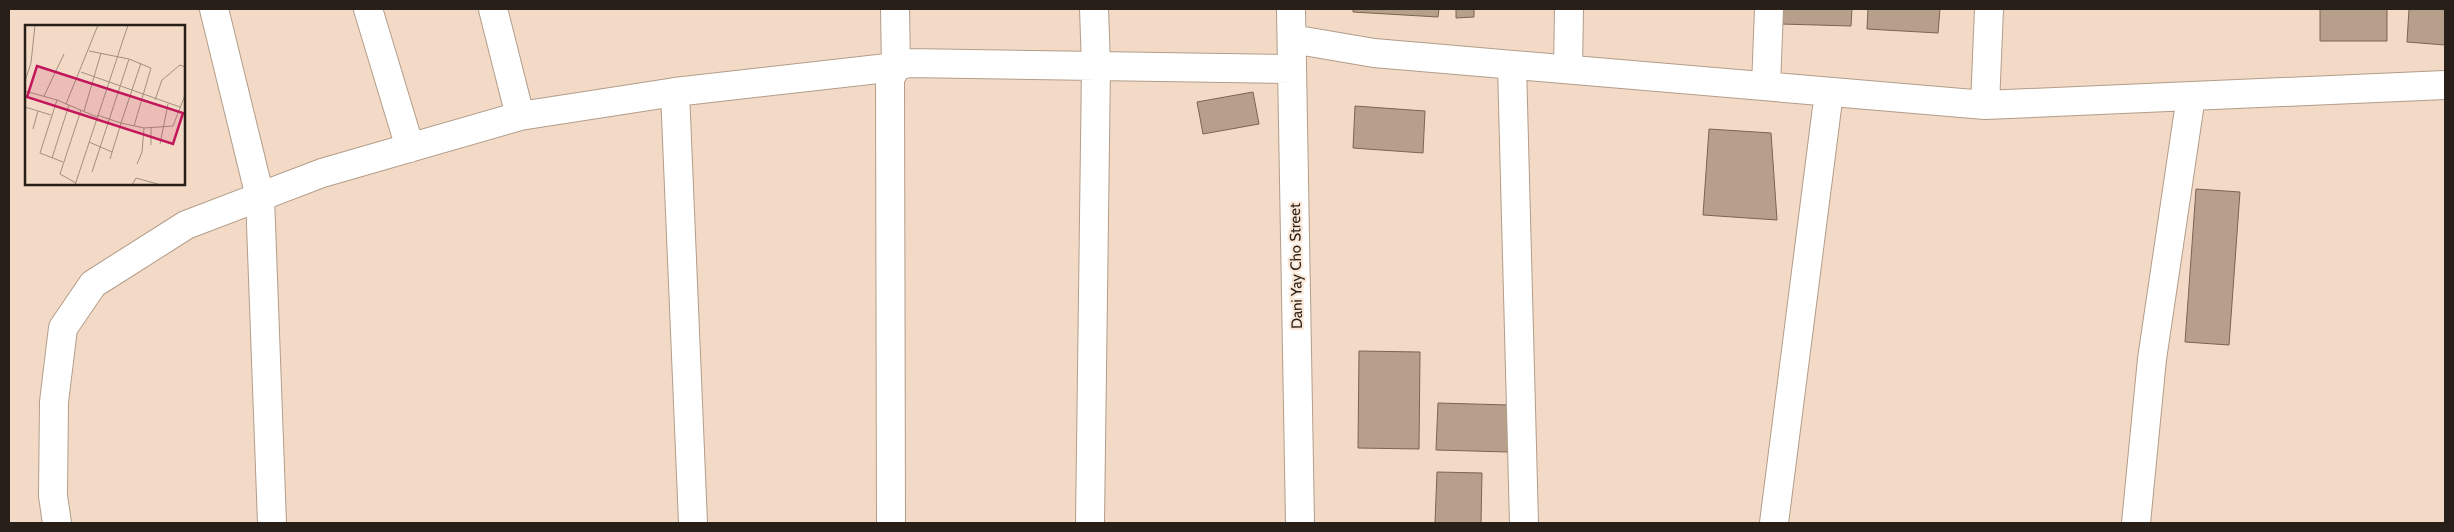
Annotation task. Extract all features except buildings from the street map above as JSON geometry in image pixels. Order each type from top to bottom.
[{"type":"street","points":[[214,9],[260,197],[272,523]]},
{"type":"street","points":[[368,9],[410,148]]},
{"type":"street","points":[[492,9],[520,116]]},
{"type":"street","points":[[891,523],[890,79],[896,67],[895,9]]},
{"type":"street","points":[[1090,523],[1096,66],[1094,9]]},
{"type":"street","name":"Dani Yay Cho Street","points":[[1291,9],[1300,523]]},
{"type":"street","points":[[1568,69],[1569,9]]},
{"type":"street","points":[[1766,86],[1769,9]]},
{"type":"street","points":[[1984,105],[1989,9]]},
{"type":"street","points":[[1292,39],[1374,53],[1984,105],[2445,85]]},
{"type":"street","points":[[57,523],[53,496],[54,402],[63,328],[93,284],[186,225],[322,173],[520,116],[675,92],[896,67],[907,62],[1292,69]]},
{"type":"street","points":[[1512,65],[1524,523]]},
{"type":"street","points":[[675,92],[693,523]]},
{"type":"street","points":[[1774,523],[1828,92]]},
{"type":"street","points":[[2136,523],[2152,359],[2191,96]]}]
